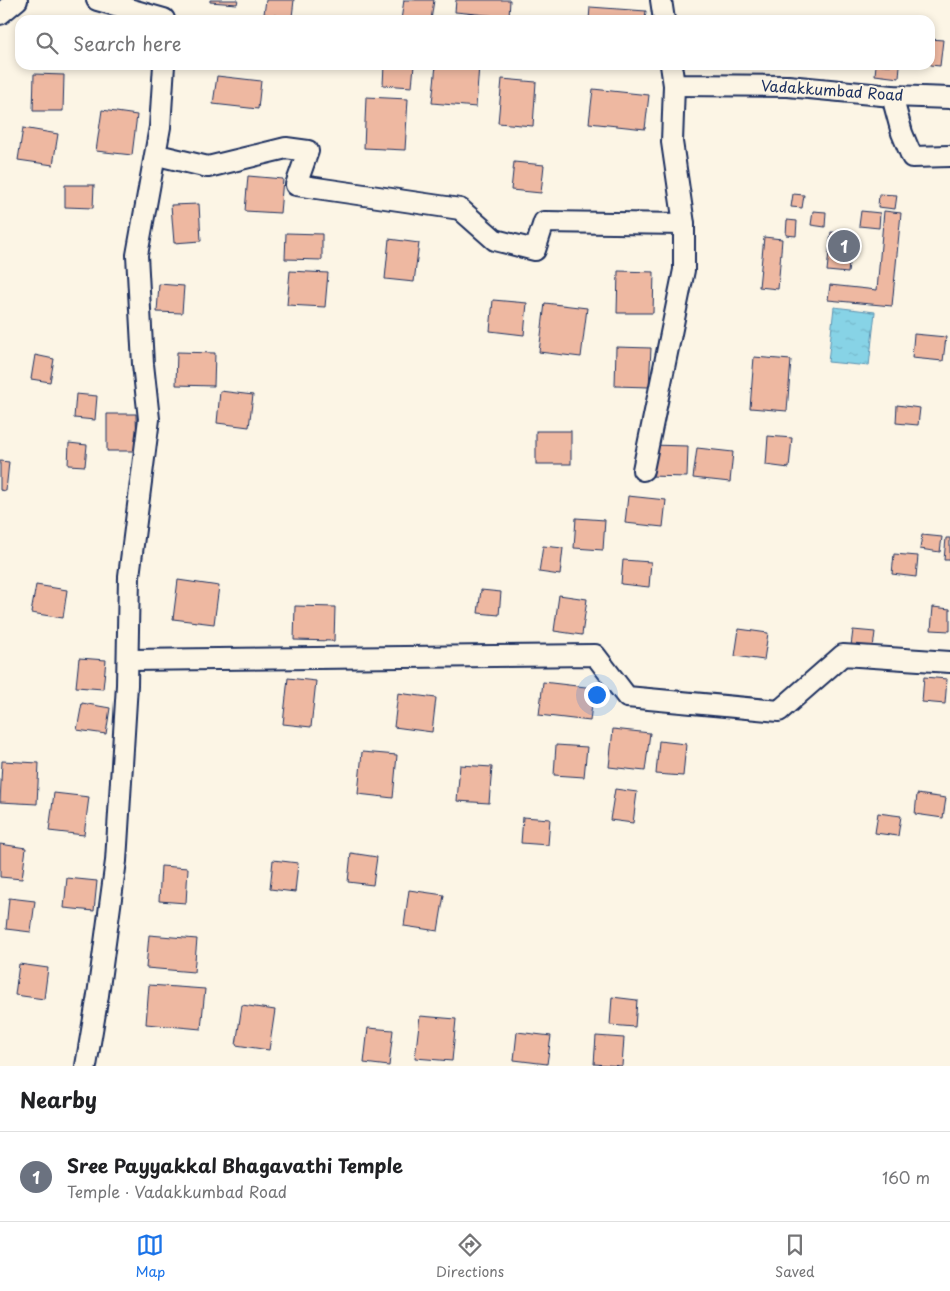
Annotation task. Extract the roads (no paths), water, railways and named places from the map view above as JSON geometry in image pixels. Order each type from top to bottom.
[{"type":"street","points":[[0,14],[17,0]]},
{"type":"street","points":[[97,0],[164,13]]},
{"type":"street","points":[[661,0],[663,15]]},
{"type":"street","points":[[86,1066],[98,995],[116,861],[127,686],[129,576],[149,419],[142,364],[137,255],[160,127],[164,70]]},
{"type":"street","points":[[643,470],[684,270],[684,224],[672,142],[674,85],[672,70]]},
{"type":"street","name":"Vadakkumbad Road","points":[[674,85],[788,86],[892,96],[950,98]]},
{"type":"street","points":[[892,96],[902,133],[912,157],[950,156]]},
{"type":"street","points":[[166,157],[208,167],[286,148],[308,151],[296,185],[460,209],[495,240],[535,250],[544,222],[684,224]]},
{"type":"street","points":[[128,660],[595,654],[627,697],[779,711],[843,655],[950,662]]},
{"type":"water","points":[[834,307],[875,312],[869,366],[828,362]]},
{"type":"place","name":"Sree Payyakkal Bhagavathi Temple","points":[[844,246]]}]
